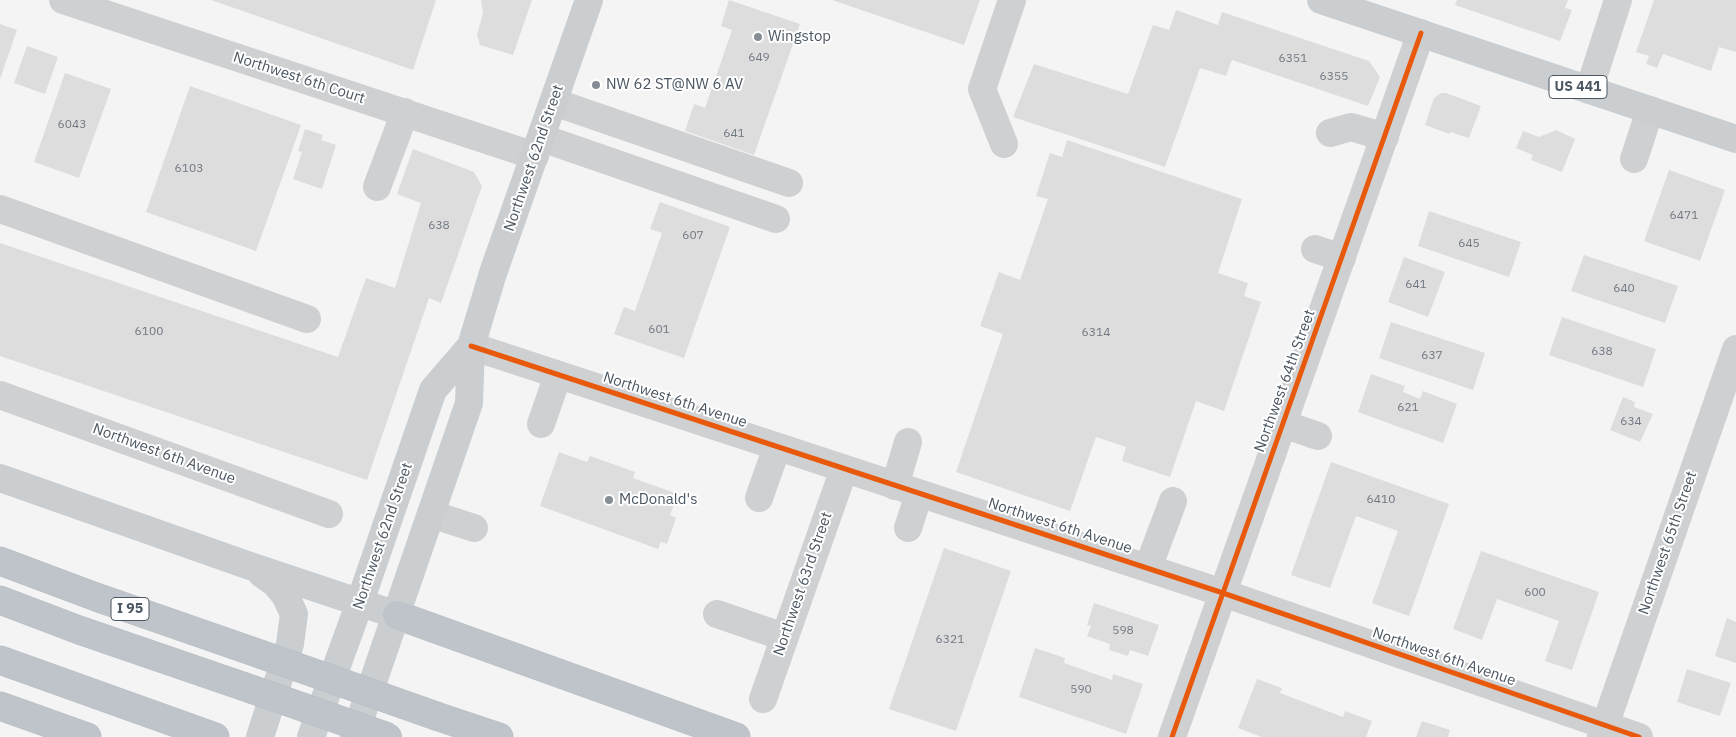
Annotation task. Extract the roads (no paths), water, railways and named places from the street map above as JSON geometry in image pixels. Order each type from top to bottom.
[{"type":"highway","name":"I 95","points":[[0,561],[96,597],[499,737]]},
{"type":"highway","points":[[0,600],[79,630],[388,737]]},
{"type":"highway","points":[[397,615],[736,737]]},
{"type":"highway","points":[[0,660],[215,737]]},
{"type":"highway","points":[[0,706],[87,737]]},
{"type":"main road","name":"Northwest 62nd Street","points":[[354,737],[469,403],[470,346],[589,0]]},
{"type":"main road","name":"US 441","points":[[1322,0],[1736,139]]},
{"type":"main road","name":"Northwest 62nd Street","points":[[311,737],[433,390],[470,346]]},
{"type":"main road","points":[[0,478],[250,566],[397,615]]},
{"type":"main road","points":[[250,566],[275,583],[285,595],[294,614],[290,644],[260,737]]},
{"type":"street","points":[[1004,144],[982,89],[1012,0]]},
{"type":"street","points":[[1589,90],[1618,0]]},
{"type":"street","name":"Northwest 6th Court","points":[[72,2],[405,112],[539,147],[776,219]]},
{"type":"street","name":"Northwest 64th Street","points":[[1172,737],[1421,33]]},
{"type":"street","points":[[554,102],[788,183]]},
{"type":"street","points":[[1634,159],[1650,110]]},
{"type":"street","points":[[377,186],[405,112]]},
{"type":"street","points":[[1330,133],[1351,127],[1385,137]]},
{"type":"street","points":[[0,209],[307,319]]},
{"type":"street","points":[[1315,249],[1342,258]]},
{"type":"street","name":"Northwest 6th Avenue","points":[[470,346],[1223,593],[1603,731],[1639,737]]},
{"type":"street","name":"Northwest 65th Street","points":[[1603,731],[1736,349]]},
{"type":"street","points":[[541,424],[558,375]]},
{"type":"street","name":"Northwest 6th Avenue","points":[[0,395],[329,514]]},
{"type":"street","points":[[1283,424],[1318,436]]},
{"type":"street","points":[[908,442],[908,528]]},
{"type":"street","points":[[759,498],[777,447]]},
{"type":"street","name":"Northwest 63rd Street","points":[[763,699],[844,469]]},
{"type":"street","points":[[1148,568],[1173,501]]},
{"type":"street","points":[[431,514],[474,528]]},
{"type":"street","points":[[717,614],[784,637]]},
{"type":"place","name":"Wingstop","points":[[758,37]]},
{"type":"place","name":"NW 62 ST@NW 6 AV","points":[[596,85]]},
{"type":"place","name":"McDonald's","points":[[609,500]]}]
